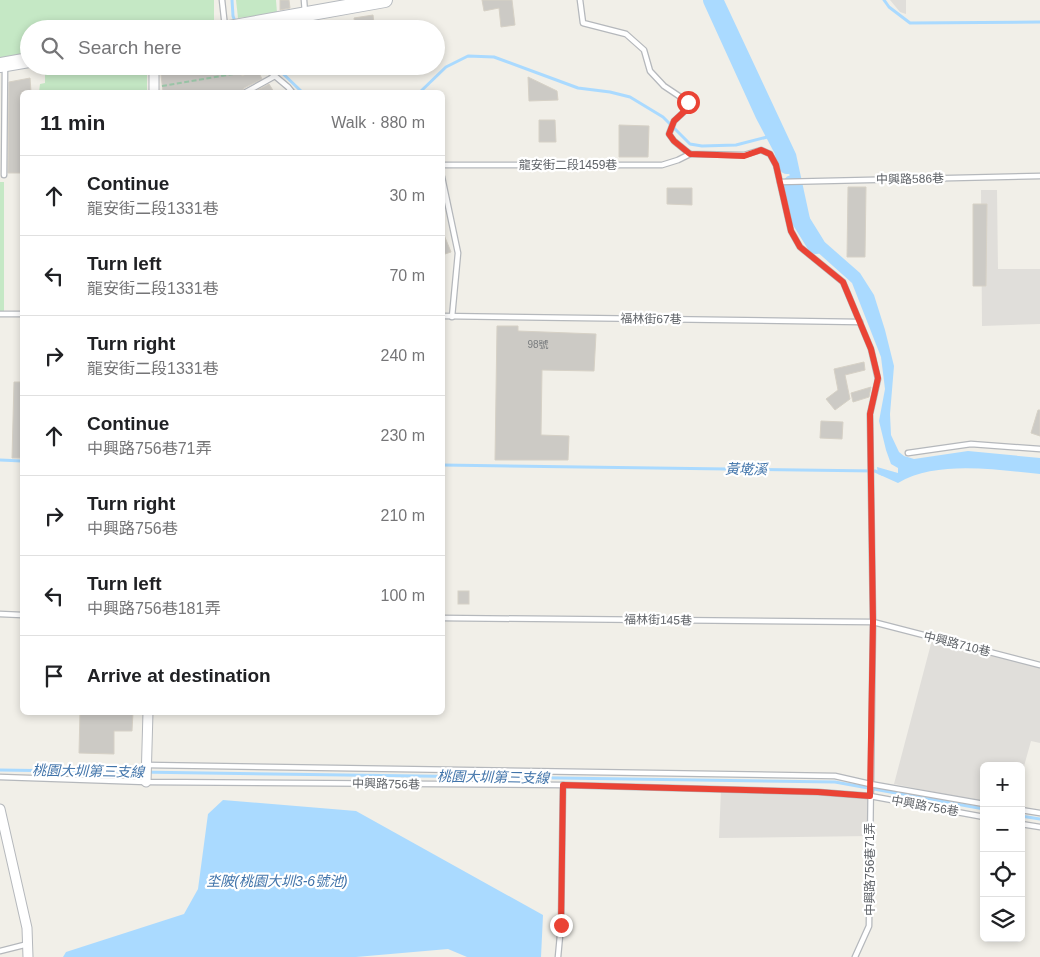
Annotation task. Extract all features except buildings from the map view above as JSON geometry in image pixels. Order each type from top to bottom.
[{"type":"street","points":[[271,20],[385,0]]},
{"type":"street","points":[[3,64],[20,61]]},
{"type":"street","points":[[155,75],[157,90]]},
{"type":"street","points":[[146,782],[148,715]]},
{"type":"street","points":[[0,810],[27,928],[28,957]]},
{"type":"lane","points":[[222,0],[223,20]]},
{"type":"lane","points":[[304,0],[305,14]]},
{"type":"lane","points":[[580,0],[582,23],[626,34],[644,50],[650,71],[664,86],[688,102],[688,108],[674,121],[669,134],[674,141],[690,154]]},
{"type":"lane","points":[[3,64],[4,174]]},
{"type":"lane","points":[[250,90],[275,76],[290,90]]},
{"type":"lane","name":"中興路756巷71弄","points":[[690,154],[744,156],[761,150],[770,154],[776,165],[791,231],[800,247],[843,282],[871,349],[878,378],[870,414],[873,622],[870,926],[855,957]]},
{"type":"lane","name":"龍安街二段1459巷","points":[[445,165],[662,165],[690,154]]},
{"type":"lane","name":"中興路586巷","points":[[780,182],[1040,176]]},
{"type":"lane","points":[[445,191],[458,253],[452,317]]},
{"type":"lane","points":[[0,314],[20,314]]},
{"type":"lane","name":"福林街67巷","points":[[445,316],[860,322]]},
{"type":"lane","points":[[908,452],[971,444],[1040,449]]},
{"type":"lane","points":[[0,614],[20,615]]},
{"type":"lane","name":"福林街145巷","points":[[445,618],[873,622]]},
{"type":"lane","name":"中興路710巷","points":[[873,622],[1040,665]]},
{"type":"lane","points":[[147,765],[835,776],[980,803]]},
{"type":"lane","name":"中興路756巷","points":[[0,777],[146,782],[563,785],[818,792],[870,796],[980,816]]},
{"type":"lane","points":[[558,957],[561,925],[563,785]]},
{"type":"lane","points":[[1025,811],[1040,813]]},
{"type":"lane","points":[[1025,825],[1040,827]]},
{"type":"lane","points":[[0,951],[28,944]]},
{"type":"path","points":[[157,90],[230,75]]},
{"type":"shaded area","points":[[890,0],[906,0],[906,14],[900,12]]},
{"type":"shaded area","points":[[981,190],[997,190],[998,269],[1040,269],[1040,324],[982,326]]},
{"type":"shaded area","points":[[932,640],[1040,667],[1040,743],[1031,741],[1025,763],[980,762],[980,801],[894,784]]},
{"type":"shaded area","points":[[721,790],[829,793],[869,799],[869,836],[719,838]]},
{"type":"green space","points":[[0,0],[214,0],[214,20],[20,20],[20,58],[0,62]]},
{"type":"green space","points":[[236,0],[276,0],[277,13],[238,18]]},
{"type":"green space","points":[[45,75],[147,75],[147,90],[39,90],[40,84],[45,83]]},
{"type":"green space","points":[[0,182],[4,182],[4,313],[0,312]]},
{"type":"water","points":[[716,0],[724,0],[796,154],[812,228],[819,237],[860,273],[874,295],[894,366],[890,414],[891,435],[899,452],[904,456],[914,459],[968,451],[1040,458],[1040,474],[986,469],[948,469],[930,471],[898,483],[878,474],[877,467],[898,473],[898,468],[891,464],[879,421],[885,389],[881,357],[852,283],[814,249],[808,240],[778,140]]},
{"type":"water","name":"坔陂(桃園大圳3-6號池)","points":[[223,800],[356,811],[543,915],[541,957],[467,957],[448,949],[356,957],[63,957],[66,952],[184,914],[198,889],[208,814]]},
{"type":"waterway","points":[[232,0],[234,20]]},
{"type":"waterway","points":[[712,0],[764,114],[783,150],[787,165]]},
{"type":"waterway","points":[[884,0],[889,7],[910,23],[1040,22]]},
{"type":"waterway","points":[[445,68],[468,56],[494,57],[578,88],[610,92],[630,97],[663,117],[690,144],[702,146],[736,145],[775,135]]},
{"type":"waterway","points":[[284,75],[300,90]]},
{"type":"waterway","points":[[422,90],[438,75]]},
{"type":"waterway","points":[[792,184],[798,216],[816,245]]},
{"type":"waterway","name":"黃墘溪","points":[[0,460],[20,461]]},
{"type":"waterway","name":"黃墘溪","points":[[445,465],[875,471],[882,474]]},
{"type":"waterway","name":"桃園大圳第三支線","points":[[0,770],[835,782],[980,808]]},
{"type":"waterway","name":"桃園大圳第三支線","points":[[1025,817],[1040,819]]},
{"type":"route","points":[[561,925],[563,785],[818,792],[870,796],[873,622],[870,414],[878,378],[871,349],[843,282],[800,247],[791,231],[776,165],[770,154],[761,150],[744,156],[690,154],[674,141],[669,134],[674,121],[688,108],[688,102]]}]
